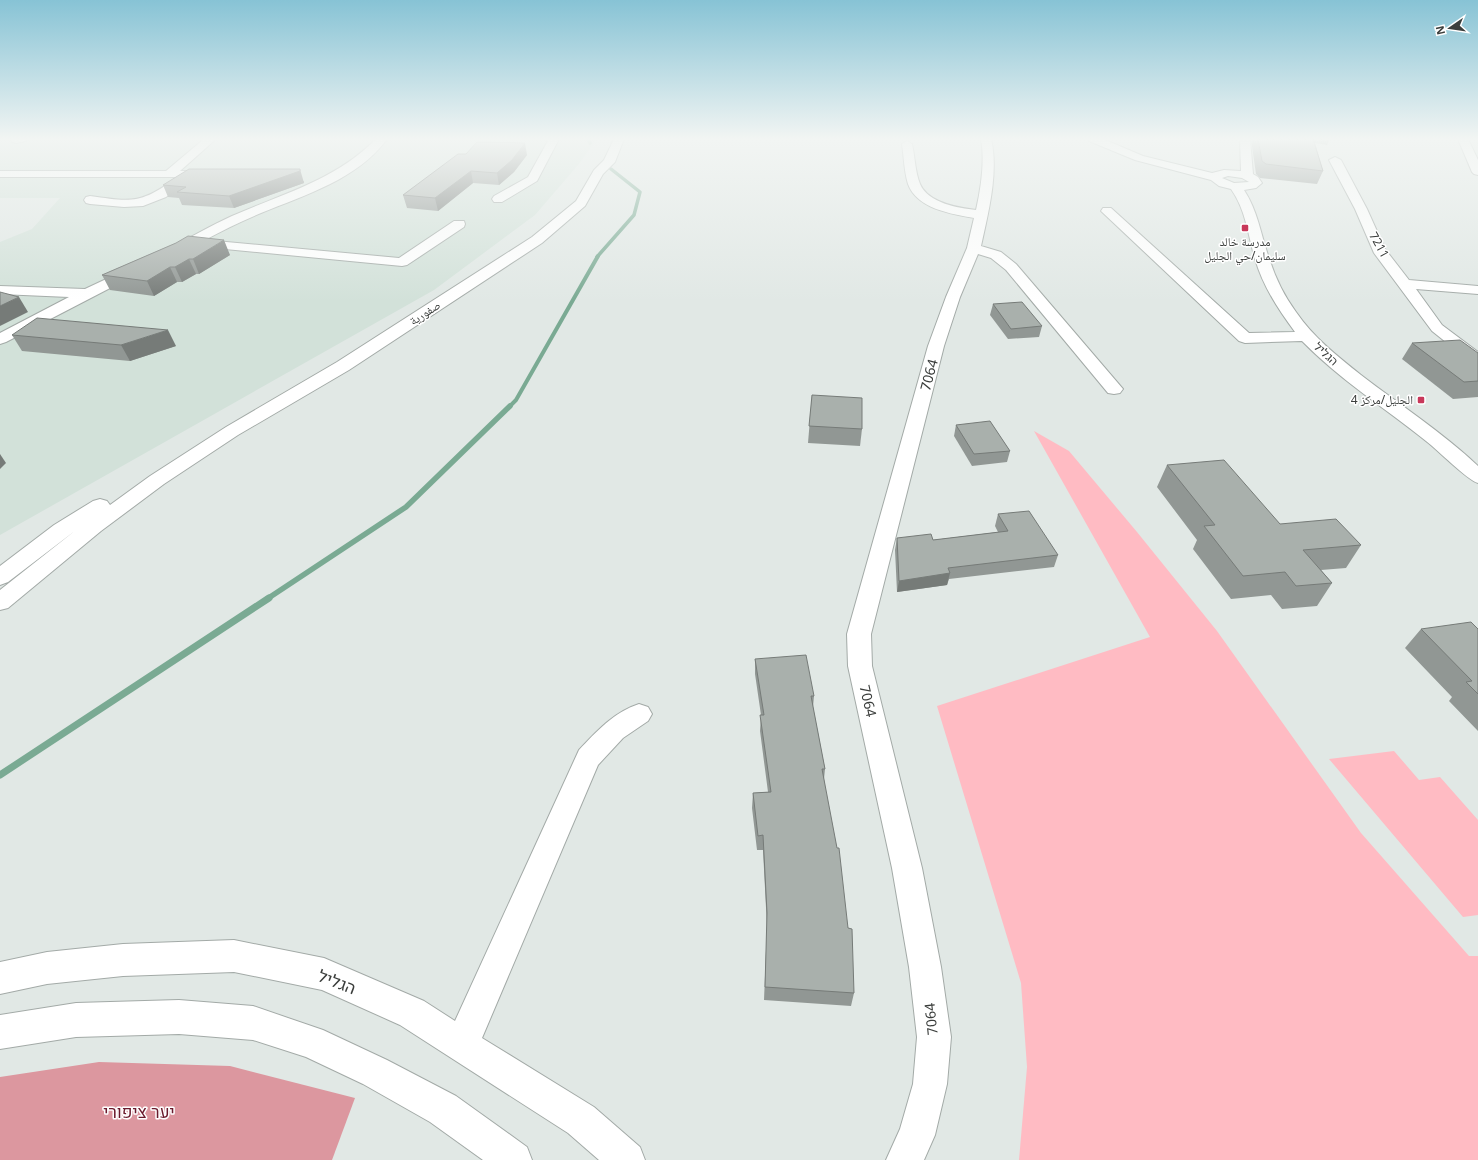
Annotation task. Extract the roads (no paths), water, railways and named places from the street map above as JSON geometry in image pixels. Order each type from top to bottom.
[{"type":"street","points":[[90,200],[134,204],[145,202],[160,193]]},
{"type":"street","points":[[164,256],[236,219],[300,193]]},
{"type":"street","points":[[498,199],[508,193]]},
{"type":"street","name":"صفورية","points":[[232,431],[343,366],[538,240],[581,203],[586,193]]},
{"type":"street","points":[[921,193],[925,198],[951,209],[981,216]]},
{"type":"street","name":"7064","points":[[904,1160],[917,1135],[928,1091],[934,1037],[925,967],[906,868],[860,666],[859,634],[936,346],[953,297],[974,248],[986,193]]},
{"type":"street","name":"הגליל","points":[[1243,193],[1263,261],[1281,300],[1296,324],[1338,365],[1434,438],[1478,477]]},
{"type":"street","name":"הגליל","points":[[1251,193],[1258,203],[1278,263],[1297,301],[1312,324],[1353,364],[1478,459]]},
{"type":"street","name":"7211","points":[[1352,193],[1379,250],[1437,328],[1478,360]]},
{"type":"street","points":[[1107,211],[1244,338],[1307,336]]},
{"type":"street","points":[[192,242],[402,262],[459,224]]},
{"type":"street","points":[[974,248],[996,255],[1011,266],[1114,390]]},
{"type":"street","points":[[0,339],[87,293],[143,266]]},
{"type":"street","points":[[1405,284],[1478,290]]},
{"type":"street","points":[[0,290],[87,293]]},
{"type":"street","points":[[0,577],[61,530],[134,484],[232,431]]},
{"type":"street","points":[[0,602],[125,502],[232,431]]},
{"type":"street","points":[[462,1044],[588,758],[614,731],[639,714]]},
{"type":"street","name":"הגליל","points":[[0,978],[47,968],[123,960],[234,956],[324,974],[412,1013],[581,1120],[627,1160]]},
{"type":"street","points":[[0,1032],[76,1020],[179,1017],[253,1023],[311,1042],[375,1072],[443,1109],[514,1160]]},
{"type":"waterway","points":[[597,257],[634,215],[640,193]]},
{"type":"waterway","points":[[510,406],[516,400],[598,256]]},
{"type":"waterway","points":[[267,599],[406,507],[510,406]]},
{"type":"waterway","points":[[0,775],[269,598]]},
{"type":"place","name":"مدرسة خالد سليمان/حي الجليل","points":[[1245,228]]},
{"type":"place","name":"الجليل/مركز 4","points":[[1421,400]]},
{"type":"park label","name":"יער ציפורי","points":[[139,1112]]}]
